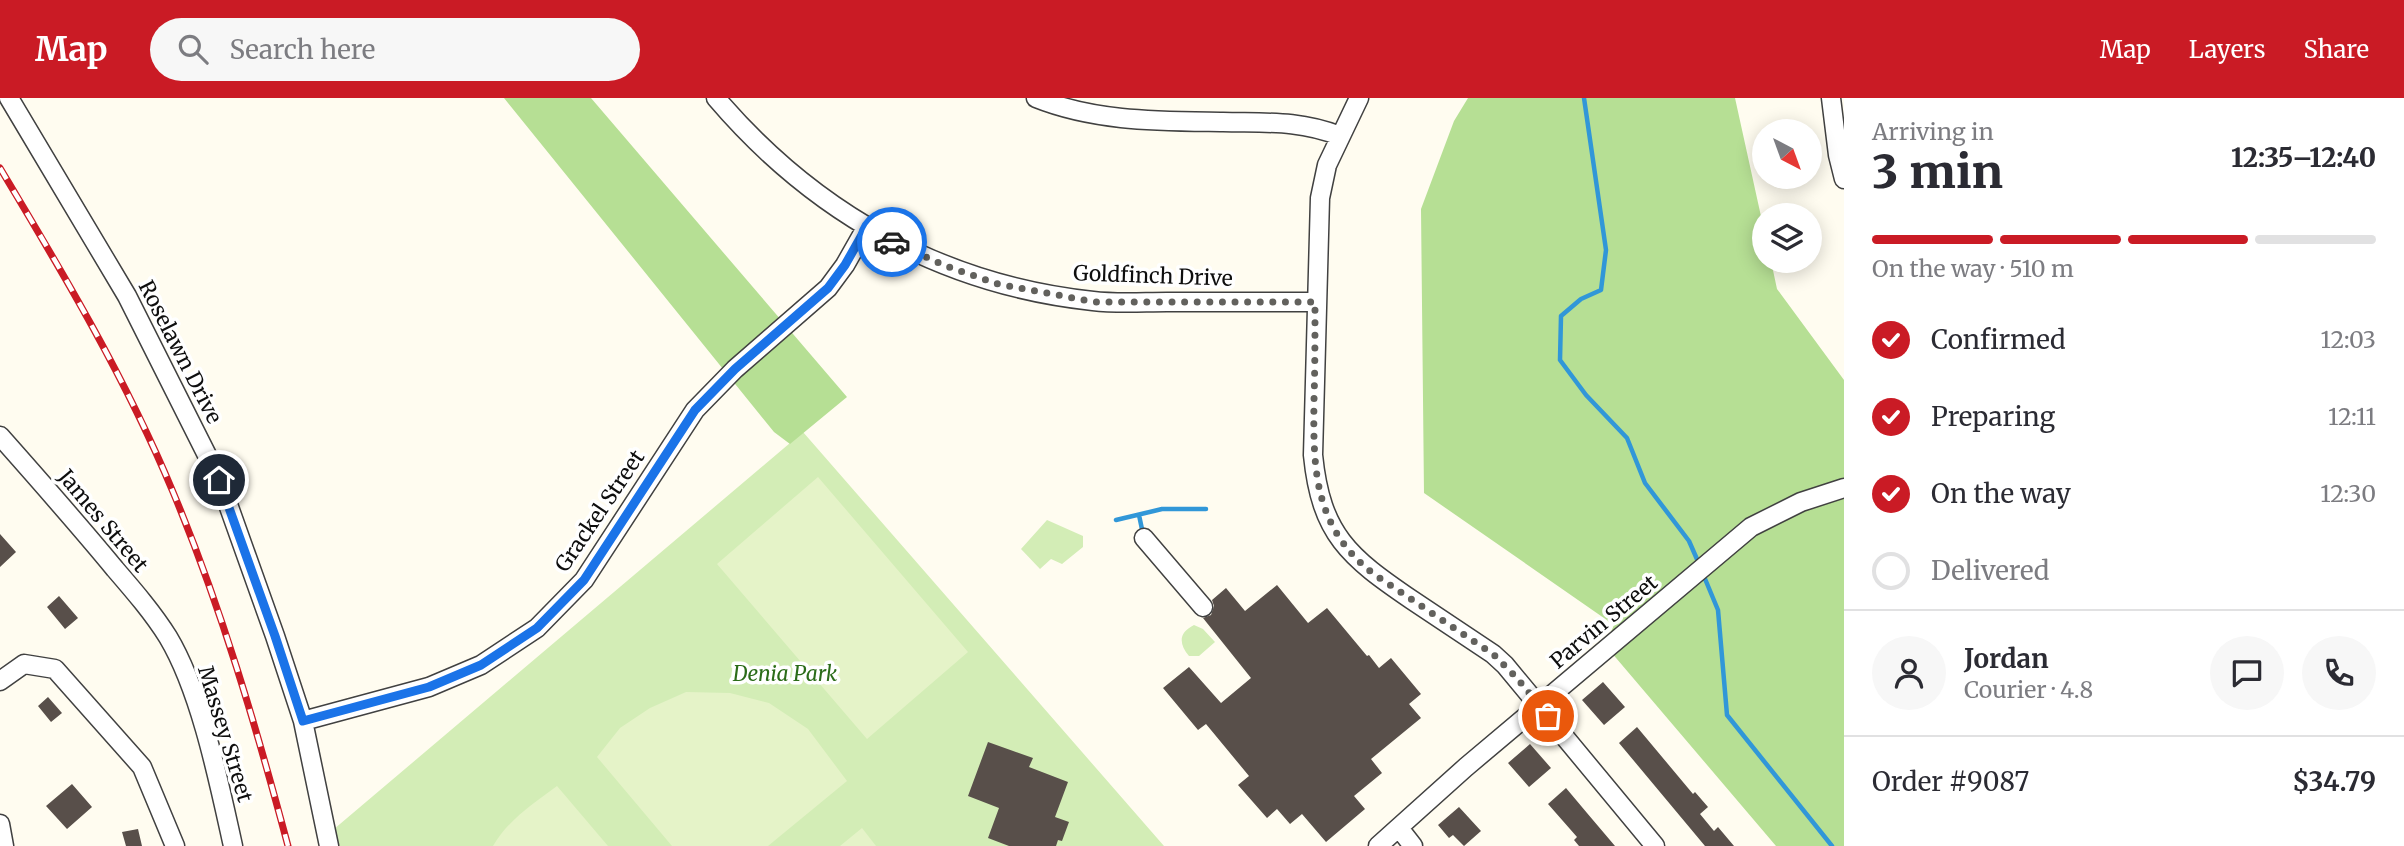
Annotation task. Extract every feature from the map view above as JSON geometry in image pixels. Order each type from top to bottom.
[{"type":"street","name":"Roselawn Drive","points":[[9,98],[127,296],[219,480],[303,721],[329,846]]},
{"type":"street","name":"Goldfinch Drive","points":[[716,98],[760,148],[866,228],[925,257],[998,284],[1095,302],[1315,302]]},
{"type":"street","points":[[1036,98],[1107,117],[1147,121],[1289,123],[1318,128],[1340,136]]},
{"type":"street","points":[[1359,98],[1326,165],[1322,181],[1315,302],[1313,455],[1327,517],[1338,536],[1360,563],[1493,654],[1540,706],[1655,846]]},
{"type":"street","points":[[1831,98],[1844,179]]},
{"type":"street","name":"Grackel Street","points":[[303,721],[429,687],[481,665],[537,628],[584,580],[695,410],[735,369],[828,288],[866,228]]},
{"type":"street","name":"James Street","points":[[0,436],[150,611],[168,638]]},
{"type":"street","name":"Parvin Street","points":[[1378,846],[1466,766],[1751,527],[1801,502],[1844,488]]},
{"type":"street","points":[[1144,538],[1203,607]]},
{"type":"street","name":"Massey Street","points":[[168,638],[194,698],[233,846]]},
{"type":"street","points":[[0,681],[24,664],[55,669],[142,766],[175,846]]},
{"type":"street","points":[[0,824],[4,846]]},
{"type":"street","points":[[1399,828],[1413,846]]},
{"type":"green space","points":[[504,98],[591,98],[847,397],[790,444],[774,432]]},
{"type":"green space","points":[[1468,98],[1735,98],[1752,175],[1752,189],[1755,189],[1758,203],[1752,203],[1752,273],[1774,273],[1777,289],[1844,380],[1844,846],[1776,846],[1605,645],[1614,625],[1424,493],[1421,209],[1454,121]]},
{"type":"green space","name":"Denia Park","points":[[803,432],[1164,846],[336,846],[327,835]]},
{"type":"green space","points":[[818,477],[968,652],[867,739],[717,564]]},
{"type":"green space","points":[[1047,520],[1083,536],[1083,547],[1062,564],[1051,559],[1040,569],[1021,549]]},
{"type":"green space","points":[[1194,625],[1203,629],[1215,642],[1199,656],[1189,656],[1183,647],[1182,639],[1185,632]]},
{"type":"green space","points":[[686,692],[730,693],[769,703],[808,729],[847,781],[768,846],[672,846],[597,757],[620,728],[650,708]]},
{"type":"green space","points":[[557,786],[608,846],[493,846],[514,820]]},
{"type":"green space","points":[[862,828],[876,846],[840,846]]},
{"type":"building","points":[[0,534],[16,552],[0,567]]},
{"type":"building","points":[[1277,585],[1308,623],[1327,608],[1379,668],[1391,658],[1421,694],[1409,704],[1421,718],[1371,759],[1382,773],[1354,796],[1365,809],[1326,842],[1302,814],[1290,824],[1277,809],[1267,818],[1238,785],[1249,776],[1206,724],[1198,730],[1163,688],[1189,667],[1221,703],[1251,678],[1203,618],[1211,615],[1214,606],[1212,600],[1226,588],[1245,611]]},
{"type":"building","points":[[59,596],[78,618],[65,629],[47,607]]},
{"type":"building","points":[[1603,682],[1625,707],[1604,725],[1582,700]]},
{"type":"building","points":[[48,697],[62,713],[51,722],[38,706]]},
{"type":"building","points":[[1637,727],[1693,794],[1695,792],[1708,807],[1700,814],[1714,831],[1718,827],[1734,846],[1705,846],[1619,743]]},
{"type":"building","points":[[988,742],[1033,758],[1029,767],[1068,782],[1055,817],[1069,822],[1062,841],[1058,840],[1056,846],[1009,846],[988,838],[999,808],[968,796]]},
{"type":"building","points":[[1530,744],[1551,768],[1529,787],[1508,763]]},
{"type":"building","points":[[72,784],[92,807],[67,829],[46,806]]},
{"type":"building","points":[[1566,788],[1615,846],[1579,846],[1574,840],[1577,837],[1548,804]]},
{"type":"building","points":[[1459,807],[1481,831],[1464,846],[1453,835],[1449,838],[1438,825]]},
{"type":"building","points":[[138,829],[142,846],[126,846],[122,832]]},
{"type":"waterway","points":[[1584,98],[1606,250],[1601,290],[1581,299],[1561,316],[1560,360],[1586,395],[1627,438],[1645,483],[1689,541],[1700,566]]},
{"type":"waterway","points":[[1116,520],[1162,509],[1206,509]]},
{"type":"waterway","points":[[1139,515],[1143,534]]},
{"type":"waterway","points":[[1703,574],[1718,610],[1727,715],[1832,846]]},
{"type":"railway","points":[[0,168],[114,368],[173,492],[237,667],[288,846]]},
{"type":"way so far","points":[[892,242],[946,266],[998,284],[1095,302],[1315,302],[1313,455],[1315,476],[1327,517],[1338,536],[1360,563],[1493,654],[1548,716]]},
{"type":"route","points":[[219,480],[303,721],[429,687],[481,665],[537,628],[584,580],[695,410],[735,369],[828,288],[866,228],[892,242]]}]
